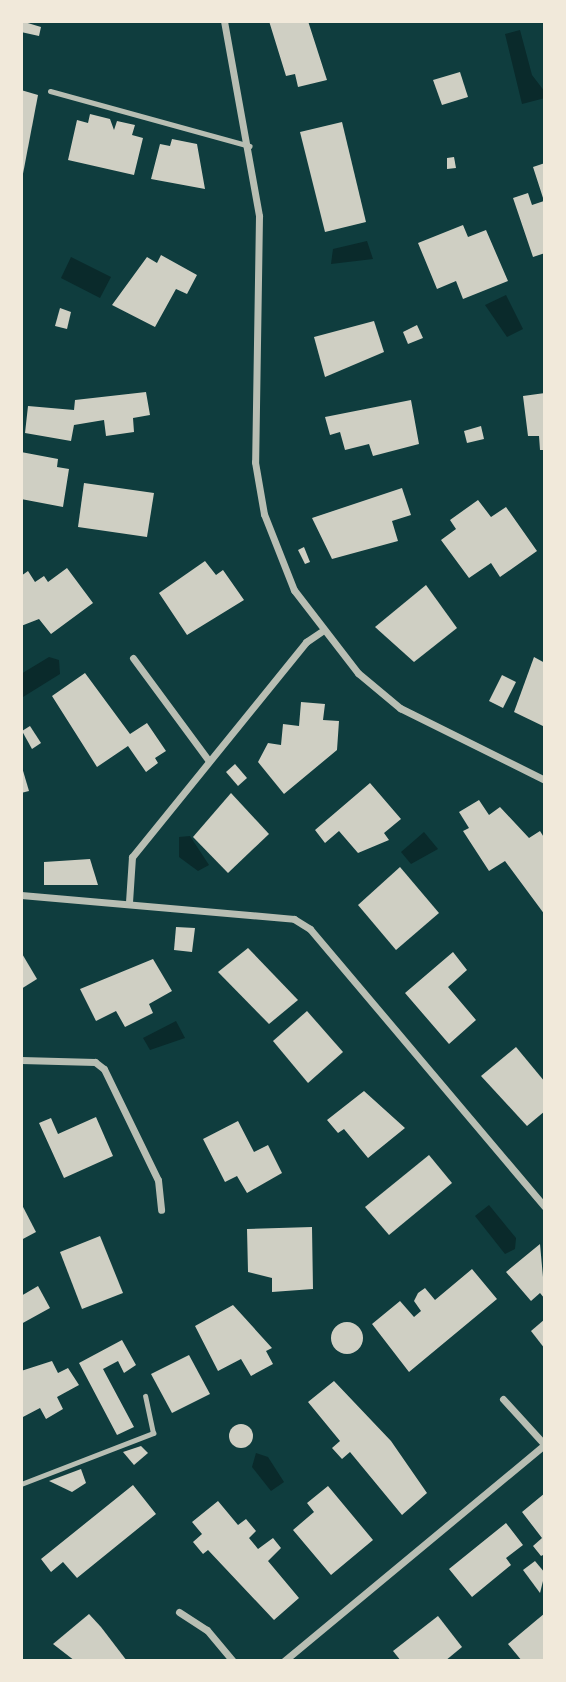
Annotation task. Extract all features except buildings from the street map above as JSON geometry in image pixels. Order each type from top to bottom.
[{"type":"street","points":[[224,21],[250,146],[261,251],[255,462],[269,526],[294,590],[321,632],[400,708],[545,780]]},
{"type":"street","points":[[129,902],[132,857],[209,761],[321,632]]},
{"type":"street","points":[[133,658],[209,761]]},
{"type":"street","points":[[21,895],[277,913],[310,929],[545,1207]]},
{"type":"street","points":[[21,1060],[95,1062],[104,1069],[158,1180],[161,1210]]},
{"type":"street","points":[[284,1661],[543,1446],[503,1399]]},
{"type":"street","points":[[179,1612],[207,1630],[233,1661]]},
{"type":"lane","points":[[50,92],[250,146]]},
{"type":"lane","points":[[21,1484],[153,1433],[145,1396]]},
{"type":"water","points":[[520,30],[532,75],[545,92],[545,98],[522,104],[505,34]]},
{"type":"water","points":[[367,241],[373,259],[331,264],[333,249]]},
{"type":"water","points":[[71,257],[111,277],[100,298],[61,278]]},
{"type":"water","points":[[506,295],[523,329],[507,337],[485,305]]},
{"type":"water","points":[[49,657],[59,660],[60,674],[23,697],[21,674]]},
{"type":"water","points":[[424,832],[438,849],[411,864],[401,852]]},
{"type":"water","points":[[190,836],[209,865],[198,871],[179,857],[179,837]]},
{"type":"water","points":[[176,1021],[185,1038],[150,1050],[143,1038]]},
{"type":"water","points":[[489,1205],[516,1238],[515,1249],[505,1254],[475,1216]]},
{"type":"water","points":[[256,1453],[268,1457],[284,1482],[271,1491],[252,1467]]}]
